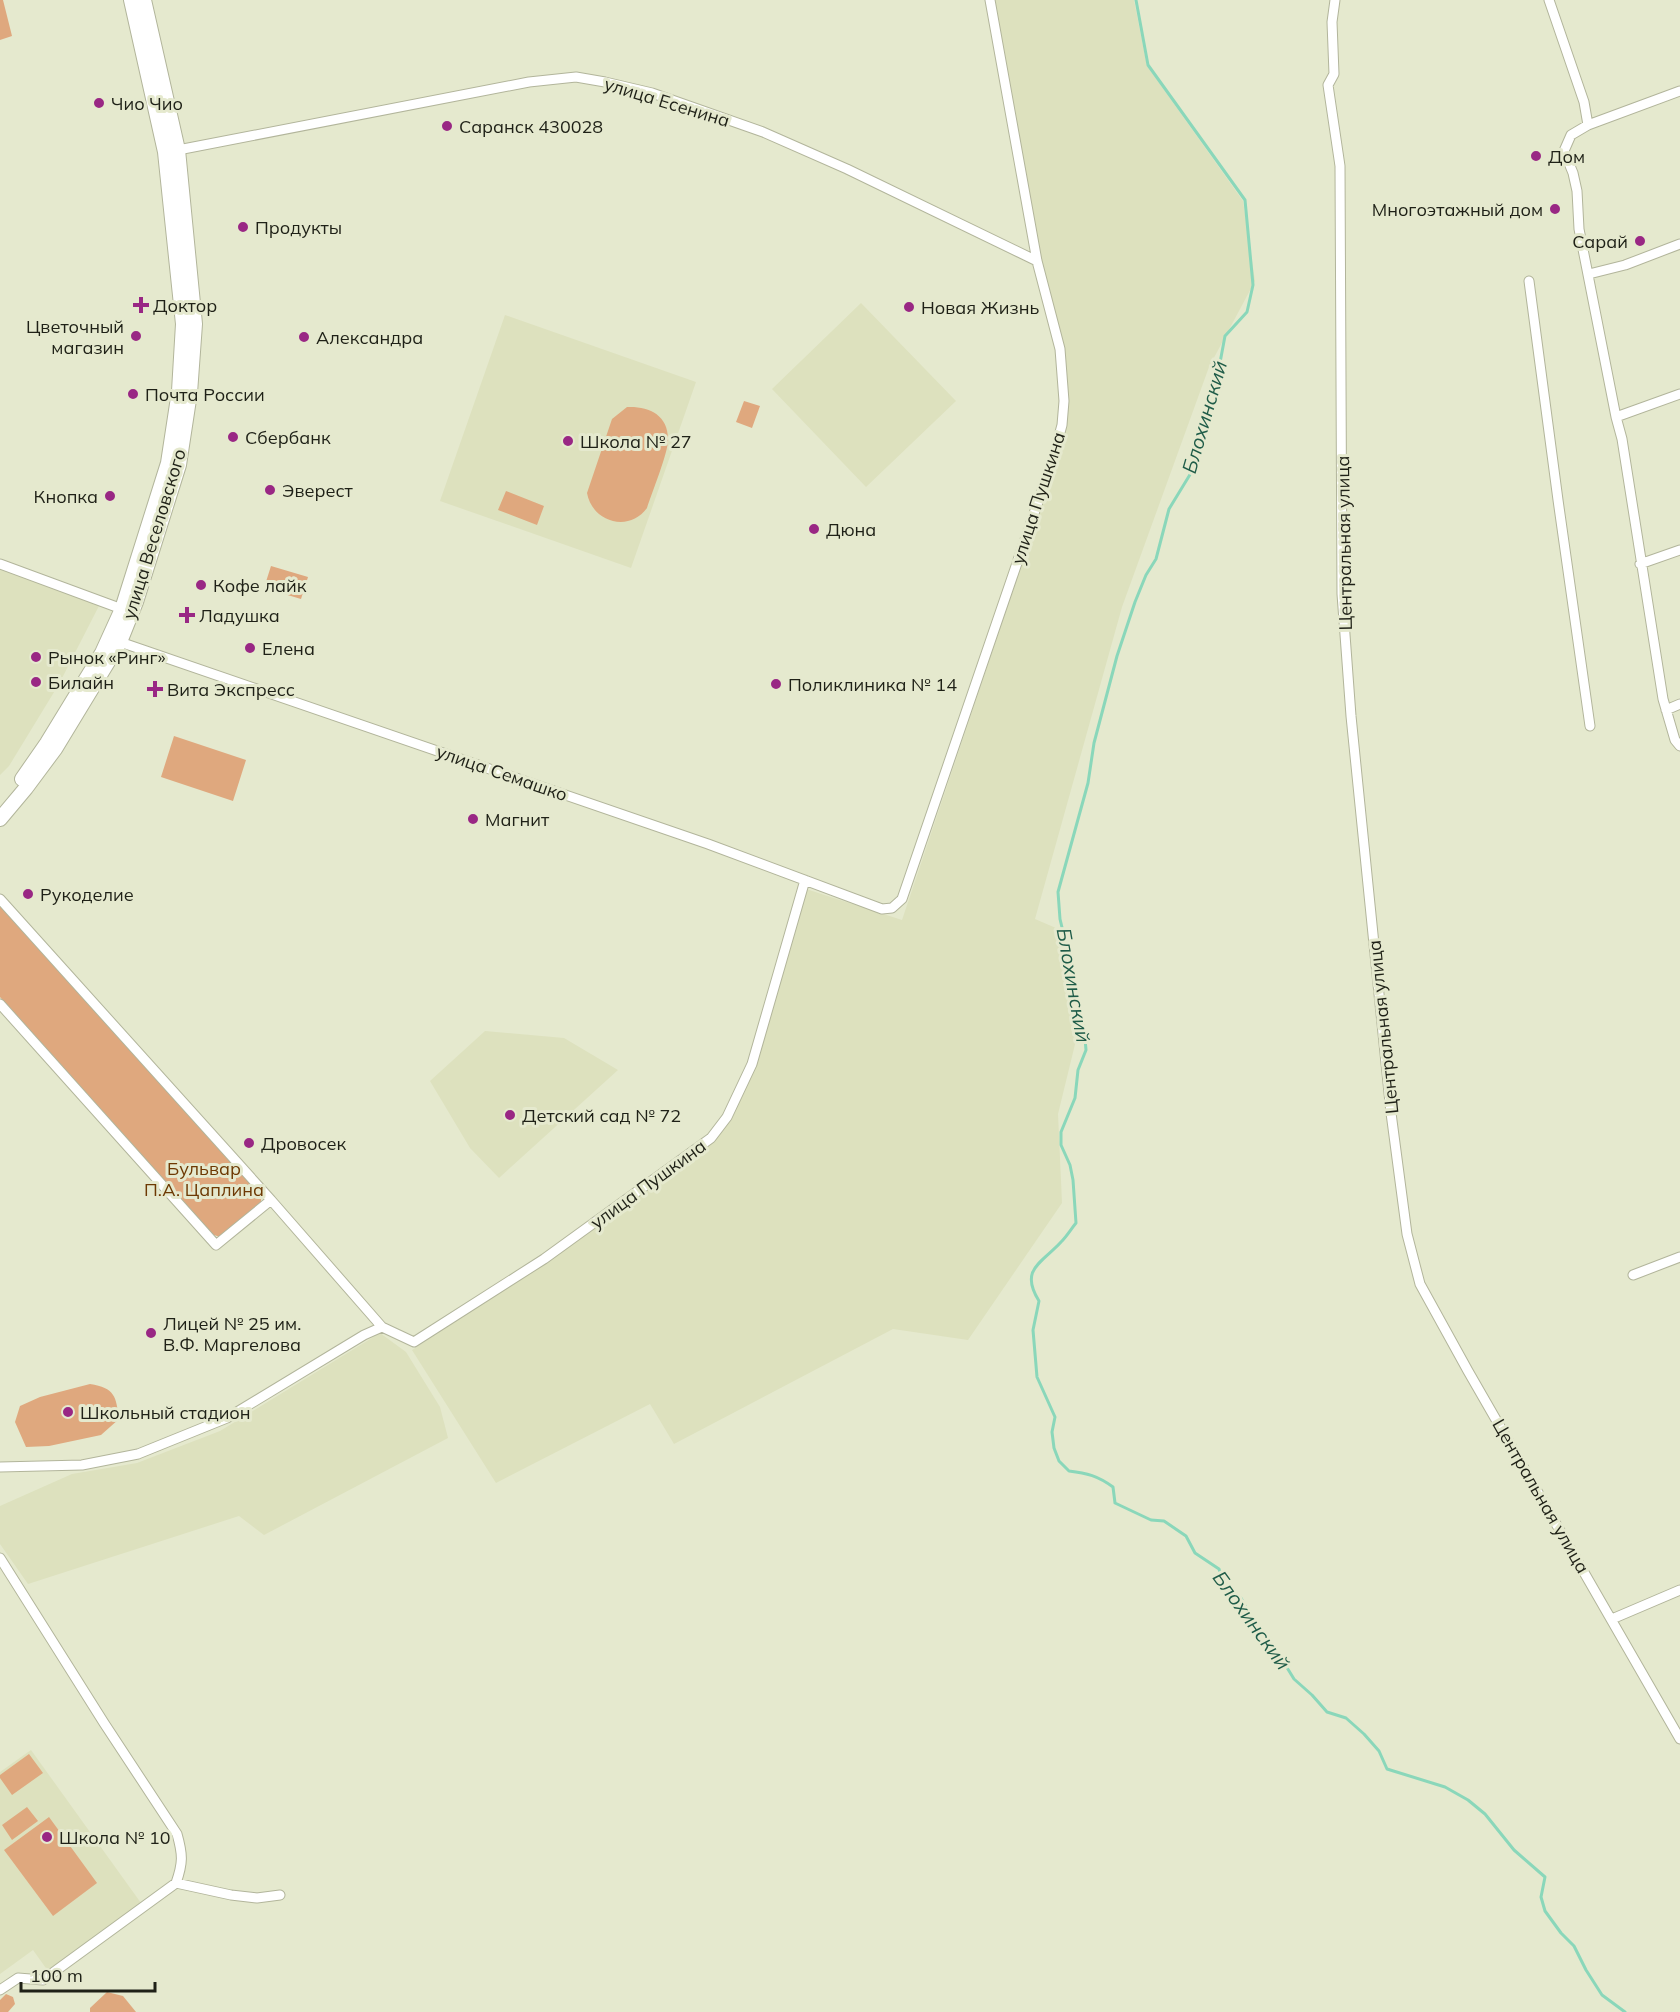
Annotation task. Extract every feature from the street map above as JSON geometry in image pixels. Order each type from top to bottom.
[{"type":"main road","name":"улица Веселовского","points":[[131,0],[172,151]]},
{"type":"main road","name":"улица Веселовского","points":[[0,819],[55,749],[136,602],[174,464],[190,393],[195,324],[172,151],[144,0]]},
{"type":"main road","name":"улица Веселовского","points":[[0,805],[19,783],[47,743],[115,640],[122,609],[174,464]]},
{"type":"street","name":"улица Пушкина","points":[[892,908],[902,899],[1053,458],[1062,425],[1064,401],[1060,349],[1037,261],[990,0]]},
{"type":"street","name":"Центральная улица","points":[[1335,0],[1332,22],[1334,74],[1328,85],[1340,166],[1344,616],[1352,728],[1386,1066],[1407,1234],[1420,1284],[1680,1738]]},
{"type":"street","points":[[1549,0],[1584,102],[1588,125]]},
{"type":"street","name":"улица Есенина","points":[[172,151],[208,146],[529,82],[576,77],[652,93],[763,132],[847,169],[1037,261]]},
{"type":"street","points":[[1680,91],[1588,125],[1571,135],[1564,151],[1577,191],[1579,229],[1622,439],[1640,564],[1666,710],[1675,740],[1680,746]]},
{"type":"street","points":[[1589,274],[1625,265],[1680,244]]},
{"type":"street","points":[[1529,281],[1590,726]]},
{"type":"street","points":[[1616,417],[1680,394]]},
{"type":"street","points":[[1640,564],[1680,550]]},
{"type":"street","points":[[0,564],[122,609]]},
{"type":"street","name":"улица Семашко","points":[[115,640],[596,805],[882,909],[892,908]]},
{"type":"street","points":[[1666,710],[1680,704]]},
{"type":"street","name":"улица Пушкина","points":[[382,1327],[414,1342],[547,1257],[711,1138],[727,1117],[752,1064],[805,880]]},
{"type":"street","points":[[0,899],[382,1327],[364,1335],[227,1418],[138,1454],[82,1465],[0,1467]]},
{"type":"street","points":[[0,1005],[216,1245],[271,1200]]},
{"type":"street","points":[[1633,1275],[1680,1257]]},
{"type":"street","points":[[0,1558],[177,1834],[183,1853],[176,1883],[44,1980],[18,1978],[0,1990]]},
{"type":"street","points":[[1612,1619],[1680,1590]]},
{"type":"street","points":[[176,1883],[257,1898],[280,1894]]},
{"type":"shaded area","points":[[994,0],[1134,0],[1147,66],[1243,201],[1255,281],[1209,367],[1122,607],[1035,919],[1056,928],[1078,1032],[1058,1114],[1062,1203],[968,1340],[893,1329],[674,1444],[650,1404],[496,1483],[412,1350],[547,1262],[714,1137],[755,1062],[806,889],[902,920],[1058,456],[1068,398],[1040,259]]},
{"type":"shaded area","points":[[861,303],[956,401],[866,487],[772,389]]},
{"type":"shaded area","name":"Школа № 27","points":[[505,315],[696,382],[631,568],[440,501]]},
{"type":"shaded area","name":"Рынок «Ринг»","points":[[0,567],[102,600],[59,684],[9,766],[0,775]]},
{"type":"shaded area","name":"Детский сад № 72","points":[[485,1031],[564,1038],[618,1070],[499,1178],[470,1148],[430,1081]]},
{"type":"shaded area","points":[[380,1333],[406,1352],[440,1407],[448,1438],[264,1535],[239,1516],[28,1584],[0,1544],[0,1506],[72,1474],[137,1463],[220,1431]]},
{"type":"shaded area","name":"Школа № 10","points":[[31,1750],[141,1903],[48,1971],[33,1950],[0,1974],[0,1772]]},
{"type":"green space","points":[[0,0],[3,0],[12,36],[0,40]]},
{"type":"green space","points":[[744,401],[760,406],[752,428],[736,422]]},
{"type":"green space","points":[[627,407],[643,408],[656,414],[665,425],[668,441],[647,508],[639,516],[621,522],[603,517],[590,503],[587,493],[612,419]]},
{"type":"green space","points":[[506,491],[544,506],[537,525],[498,510]]},
{"type":"green space","points":[[271,566],[308,577],[301,599],[264,588]]},
{"type":"green space","points":[[174,736],[246,760],[233,801],[161,777]]},
{"type":"green space","name":"Бульвар П.А. Цаплина","points":[[0,906],[261,1195],[261,1202],[220,1237],[211,1234],[0,997]]},
{"type":"green space","name":"Школьный стадион","points":[[90,1384],[105,1388],[113,1394],[119,1419],[101,1435],[49,1446],[26,1447],[15,1422],[20,1406],[40,1397]]},
{"type":"green space","points":[[29,1754],[43,1773],[12,1795],[0,1775]]},
{"type":"green space","points":[[27,1807],[38,1821],[12,1840],[2,1825]]},
{"type":"green space","points":[[49,1817],[97,1883],[53,1916],[4,1850]]},
{"type":"green space","points":[[107,1992],[123,1996],[136,2012],[90,2012],[90,2008]]},
{"type":"green space","points":[[6,1994],[13,1997],[15,2004],[8,2012],[0,2012],[0,2000]]},
{"type":"waterway","name":"Блохинский","points":[[1136,0],[1148,65],[1245,200],[1253,285],[1247,312],[1225,336],[1216,384],[1206,405],[1197,435],[1194,468],[1169,509],[1156,559],[1146,575],[1135,602],[1117,656],[1094,743],[1088,783],[1058,892],[1060,919],[1084,1027],[1086,1050],[1078,1070],[1075,1098],[1061,1132],[1061,1145],[1070,1165],[1073,1180],[1076,1223],[1063,1240],[1035,1267],[1031,1281],[1039,1301],[1033,1330],[1037,1377],[1055,1417],[1052,1432],[1054,1448],[1059,1461],[1069,1471],[1092,1476],[1113,1487],[1115,1503],[1151,1520],[1164,1521],[1186,1536],[1195,1553],[1219,1569],[1223,1582],[1241,1598],[1251,1617],[1294,1679],[1327,1712],[1346,1718],[1364,1734],[1379,1751],[1387,1769],[1445,1787],[1468,1800],[1485,1814],[1514,1850],[1545,1877],[1541,1897],[1545,1911],[1574,1946],[1602,1995],[1625,2012]]},
{"type":"place","name":"Чио Чио","points":[[99,103]]},
{"type":"place","name":"Саранск 430028","points":[[447,126]]},
{"type":"place","name":"Дом","points":[[1536,156]]},
{"type":"place","name":"Многоэтажный дом","points":[[1555,209]]},
{"type":"place","name":"Продукты","points":[[243,227]]},
{"type":"place","name":"Сарай","points":[[1640,241]]},
{"type":"place","name":"Доктор","points":[[141,305]]},
{"type":"place","name":"Новая Жизнь","points":[[909,307]]},
{"type":"place","name":"Цветочный магазин","points":[[136,336]]},
{"type":"place","name":"Александра","points":[[304,337]]},
{"type":"place","name":"Почта России","points":[[133,394]]},
{"type":"place","name":"Сбербанк","points":[[233,437]]},
{"type":"place","name":"Школа № 27","points":[[568,441]]},
{"type":"place","name":"Эверест","points":[[270,490]]},
{"type":"place","name":"Кнопка","points":[[110,496]]},
{"type":"place","name":"Дюна","points":[[814,529]]},
{"type":"place","name":"Кофе лайк","points":[[201,585]]},
{"type":"place","name":"Ладушка","points":[[187,615]]},
{"type":"place","name":"Елена","points":[[250,648]]},
{"type":"place","name":"Рынок «Ринг»","points":[[36,657]]},
{"type":"place","name":"Билайн","points":[[36,682]]},
{"type":"place","name":"Поликлиника № 14","points":[[776,684]]},
{"type":"place","name":"Вита Экспресс","points":[[155,689]]},
{"type":"place","name":"Магнит","points":[[473,819]]},
{"type":"place","name":"Рукоделие","points":[[28,894]]},
{"type":"place","name":"Детский сад № 72","points":[[510,1115]]},
{"type":"place","name":"Дровосек","points":[[249,1143]]},
{"type":"place","name":"Лицей № 25 им. В.Ф. Маргелова","points":[[151,1333]]},
{"type":"place","name":"Школьный стадион","points":[[68,1412]]},
{"type":"place","name":"Школа № 10","points":[[47,1837]]}]
